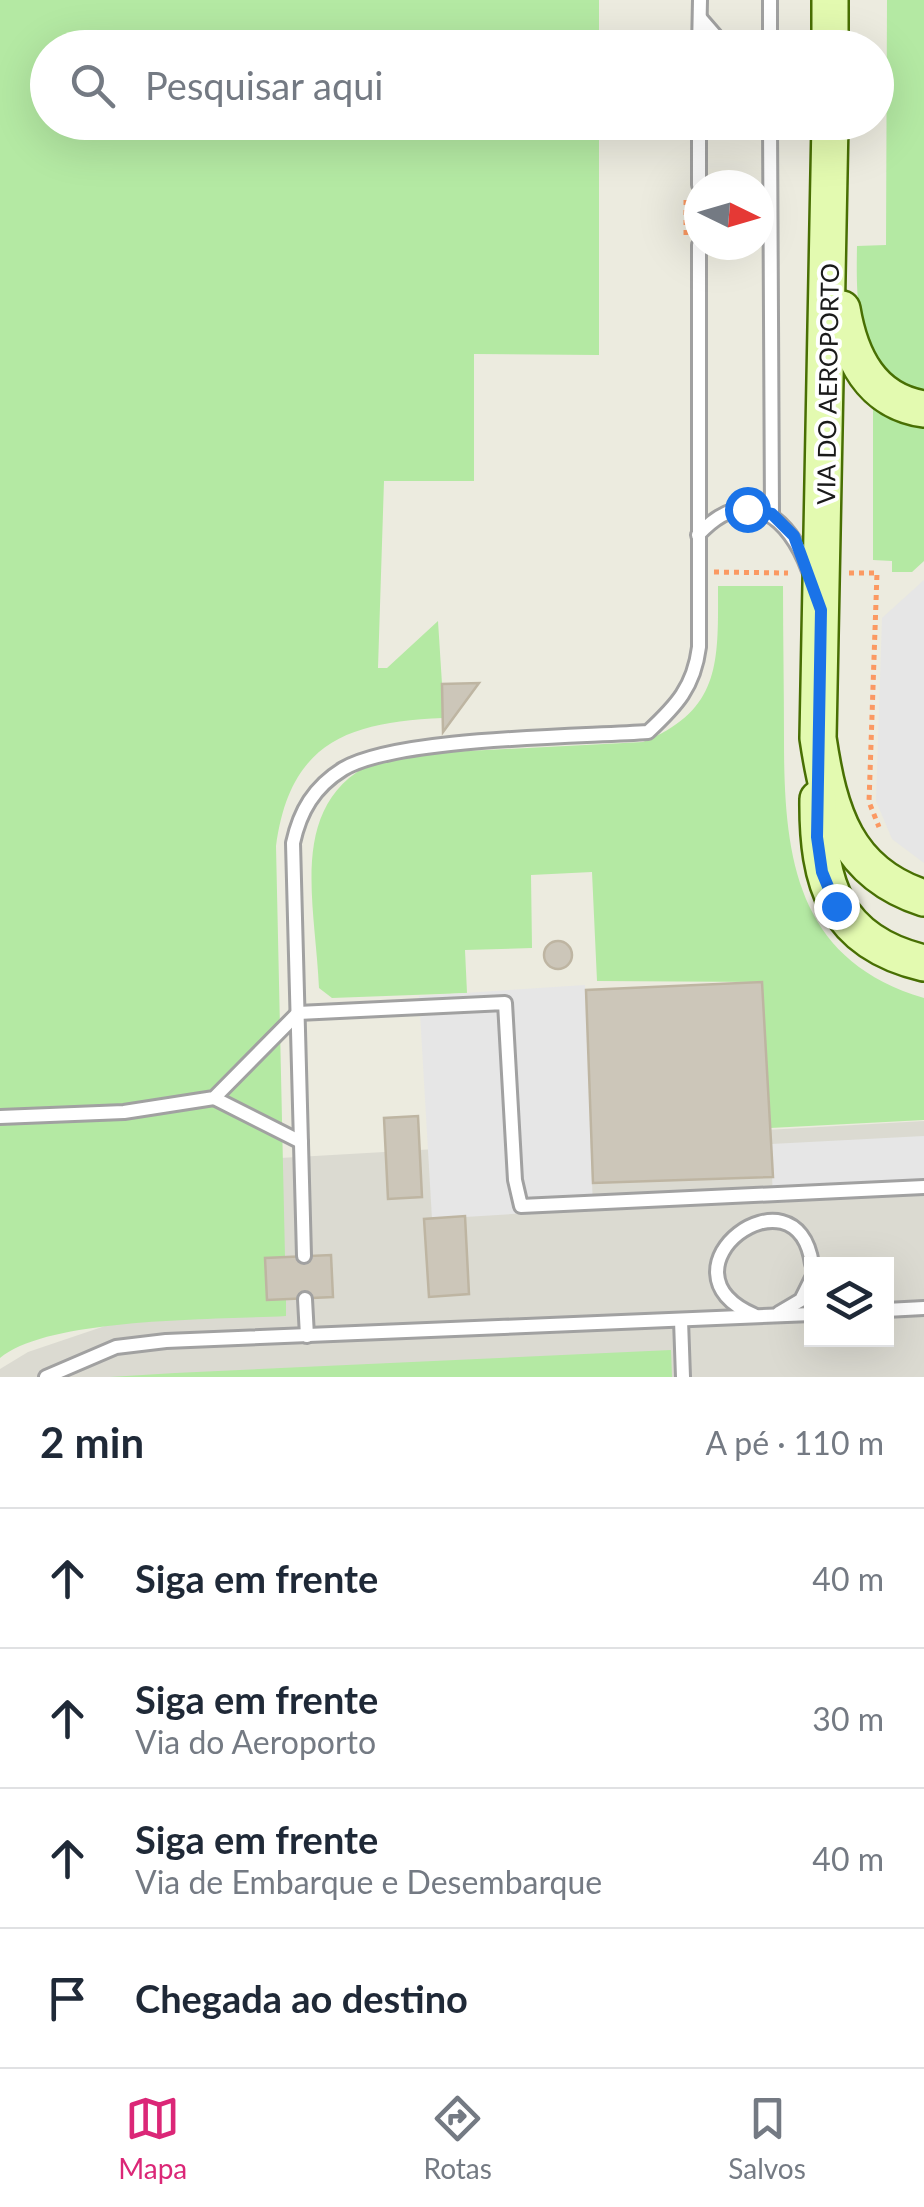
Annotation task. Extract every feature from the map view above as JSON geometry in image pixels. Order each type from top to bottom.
[{"type":"street","points":[[830,0],[830,30]]},
{"type":"street","name":"VIA DO AEROPORTO","points":[[830,140],[818,738],[837,828],[855,855],[885,880],[924,898]]},
{"type":"street","points":[[830,229],[848,343],[858,364],[891,398],[924,410]]},
{"type":"street","points":[[818,738],[817,837],[822,872],[836,906],[850,926],[873,943],[895,956],[924,963]]},
{"type":"lane","points":[[700,0],[700,30]]},
{"type":"lane","points":[[770,0],[770,30]]},
{"type":"lane","points":[[700,18],[710,30]]},
{"type":"lane","points":[[699,140],[699,170]]},
{"type":"lane","points":[[770,140],[772,514]]},
{"type":"lane","points":[[304,1256],[293,843],[301,809],[343,770],[372,757],[414,749],[648,732],[685,696],[696,673],[699,260]]},
{"type":"lane","points":[[698,535],[728,512],[747,509],[772,514],[794,536],[821,610]]},
{"type":"lane","points":[[214,1098],[298,1014],[505,1003],[521,1206],[924,1187]]},
{"type":"lane","points":[[0,1117],[124,1112],[214,1098],[301,1142]]},
{"type":"lane","points":[[804,1294],[801,1300],[773,1316],[739,1308],[726,1295],[719,1278],[725,1244],[737,1230],[771,1221],[788,1226],[811,1257]]},
{"type":"lane","points":[[305,1298],[307,1336]]},
{"type":"lane","points":[[894,1300],[922,1308]]},
{"type":"lane","points":[[894,1310],[922,1308]]},
{"type":"lane","points":[[46,1377],[116,1347],[804,1314]]},
{"type":"lane","points":[[681,1320],[683,1377]]},
{"type":"path","points":[[877,573],[869,802],[887,840]]},
{"type":"shaded area","points":[[924,580],[924,863],[892,839],[876,801],[882,618]]},
{"type":"shaded area","points":[[585,985],[593,1209],[432,1219],[419,996]]},
{"type":"shaded area","points":[[924,1121],[924,1377],[0,1377],[0,1369],[28,1352],[105,1326],[245,1160]]},
{"type":"shaded area","points":[[924,1136],[924,1194],[773,1203],[771,1144]]},
{"type":"green space","points":[[0,0],[599,0],[599,30],[30,30],[30,140],[599,140],[599,355],[474,354],[474,481],[384,481],[378,668],[387,668],[438,621],[442,684],[479,683],[443,685],[443,718],[379,725],[329,744],[310,761],[283,811],[276,846],[285,1257],[265,1259],[267,1300],[286,1299],[286,1316],[94,1328],[24,1345],[0,1358]]},
{"type":"green space","points":[[887,0],[924,0],[924,391],[901,382],[872,353],[864,334],[857,291],[857,246],[886,245],[886,140],[894,140],[894,30],[887,30]]},
{"type":"green space","points":[[885,403],[910,423],[924,427],[924,561],[912,572],[892,572],[892,561],[873,560],[873,407]]},
{"type":"green space","points":[[718,586],[783,586],[785,783],[794,862],[806,898],[823,930],[848,958],[881,981],[924,998],[924,1120],[770,1128],[762,982],[597,981],[592,872],[531,875],[532,948],[465,950],[467,993],[332,998],[319,988],[313,851],[320,821],[334,794],[357,772],[391,755],[643,742],[669,729],[688,715],[710,680],[717,638]]},
{"type":"green space","points":[[671,1350],[672,1377],[110,1377],[175,1373]]},
{"type":"building","points":[[479,683],[443,732],[442,684]]},
{"type":"building","points":[[558,941],[568,945],[572,955],[568,965],[558,969],[548,965],[544,955],[548,945]]},
{"type":"building","points":[[762,982],[773,1177],[593,1183],[586,990]]},
{"type":"building","points":[[418,1116],[422,1197],[388,1199],[384,1118]]},
{"type":"building","points":[[465,1216],[469,1294],[429,1297],[424,1219]]},
{"type":"building","points":[[331,1255],[333,1297],[267,1300],[265,1258]]},
{"type":"route","points":[[747,509],[772,514],[794,536],[821,610],[817,837],[822,872],[836,906]]}]
